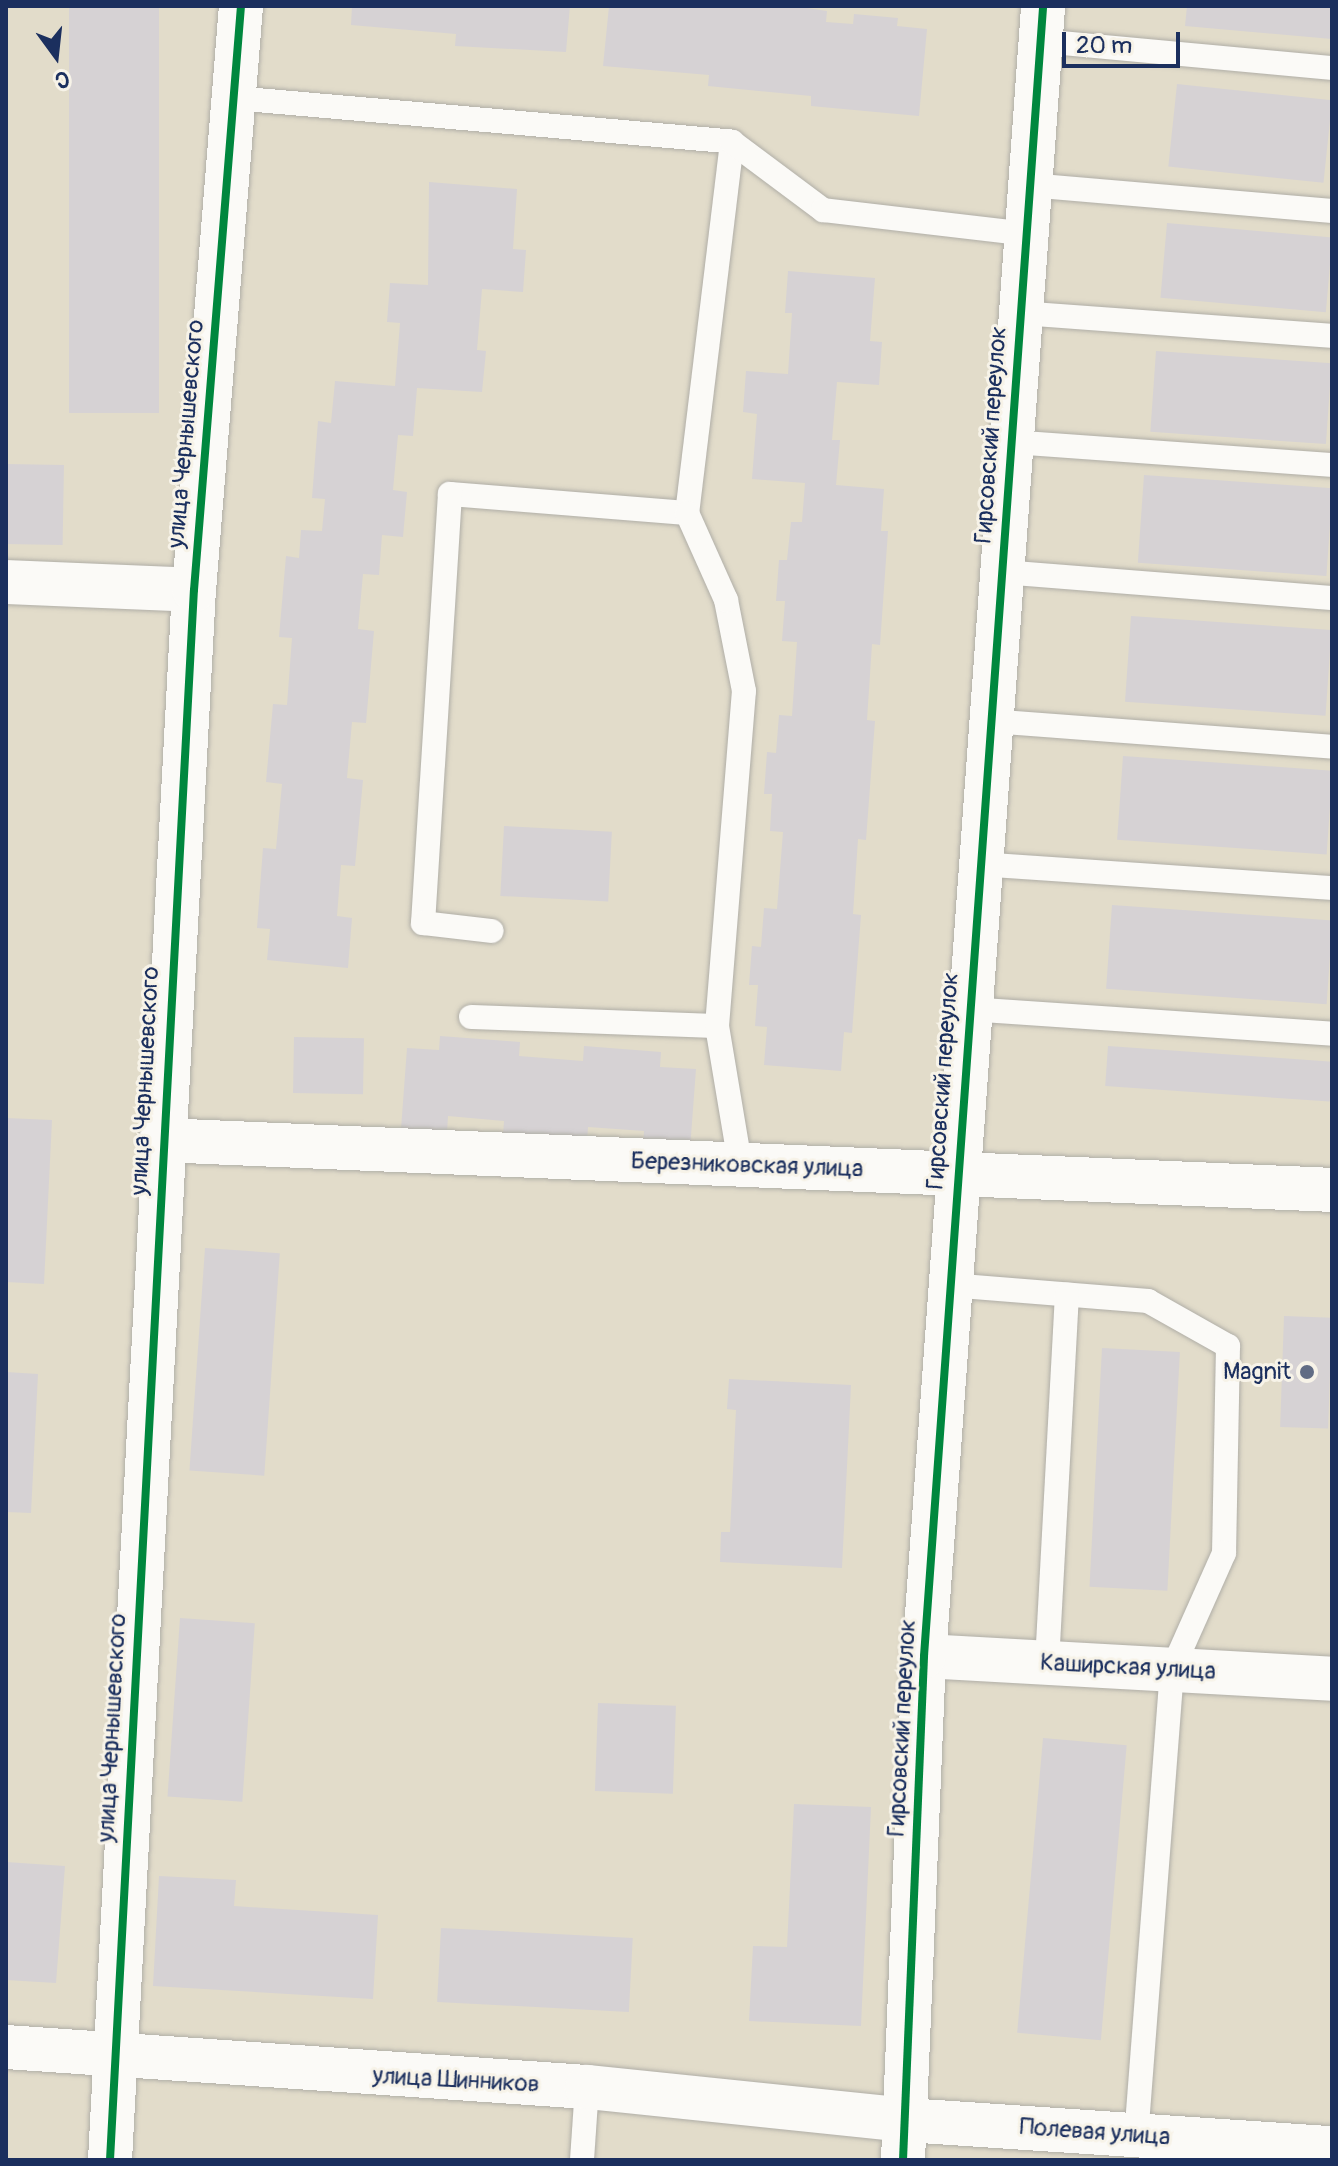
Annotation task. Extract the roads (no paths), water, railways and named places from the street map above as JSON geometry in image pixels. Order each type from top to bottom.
[{"type":"street","name":"улица Чернышевского","points":[[110,2160],[161,1140],[194,590],[241,6]]},
{"type":"street","name":"Гирсовский переулок","points":[[905,2140],[924,1656],[956,1174],[1042,24]]},
{"type":"street","points":[[6,582],[194,590]]},
{"type":"street","name":"Березниковская улица","points":[[161,1140],[1332,1190]]},
{"type":"street","name":"Каширская улица","points":[[924,1656],[1332,1679]]},
{"type":"street","name":"улица Шинников","points":[[6,2047],[115,2059],[587,2087],[905,2140]]},
{"type":"street","name":"Полевая улица","points":[[905,2140],[1136,2135],[1332,2148]]},
{"type":"lane","points":[[1042,24],[1332,68]]},
{"type":"lane","points":[[234,98],[732,142],[823,210],[1026,234]]},
{"type":"lane","points":[[732,142],[687,513],[726,600],[744,691],[717,1026],[740,1164]]},
{"type":"lane","points":[[1029,185],[1332,211]]},
{"type":"lane","points":[[1020,313],[1332,336]]},
{"type":"lane","points":[[1011,442],[1332,465]]},
{"type":"lane","points":[[492,931],[423,923],[450,494],[687,513]]},
{"type":"lane","points":[[1001,572],[1332,598]]},
{"type":"lane","points":[[990,721],[1332,747]]},
{"type":"lane","points":[[979,864],[1332,888]]},
{"type":"lane","points":[[969,1009],[1332,1034]]},
{"type":"lane","points":[[471,1017],[717,1026]]},
{"type":"lane","points":[[949,1285],[1148,1301],[1228,1346],[1224,1553],[1172,1670],[1136,2135]]},
{"type":"lane","points":[[1047,1663],[1067,1295]]},
{"type":"lane","points":[[582,2160],[587,2087]]},
{"type":"place","name":"Magnit","points":[[1307,1372]]}]
